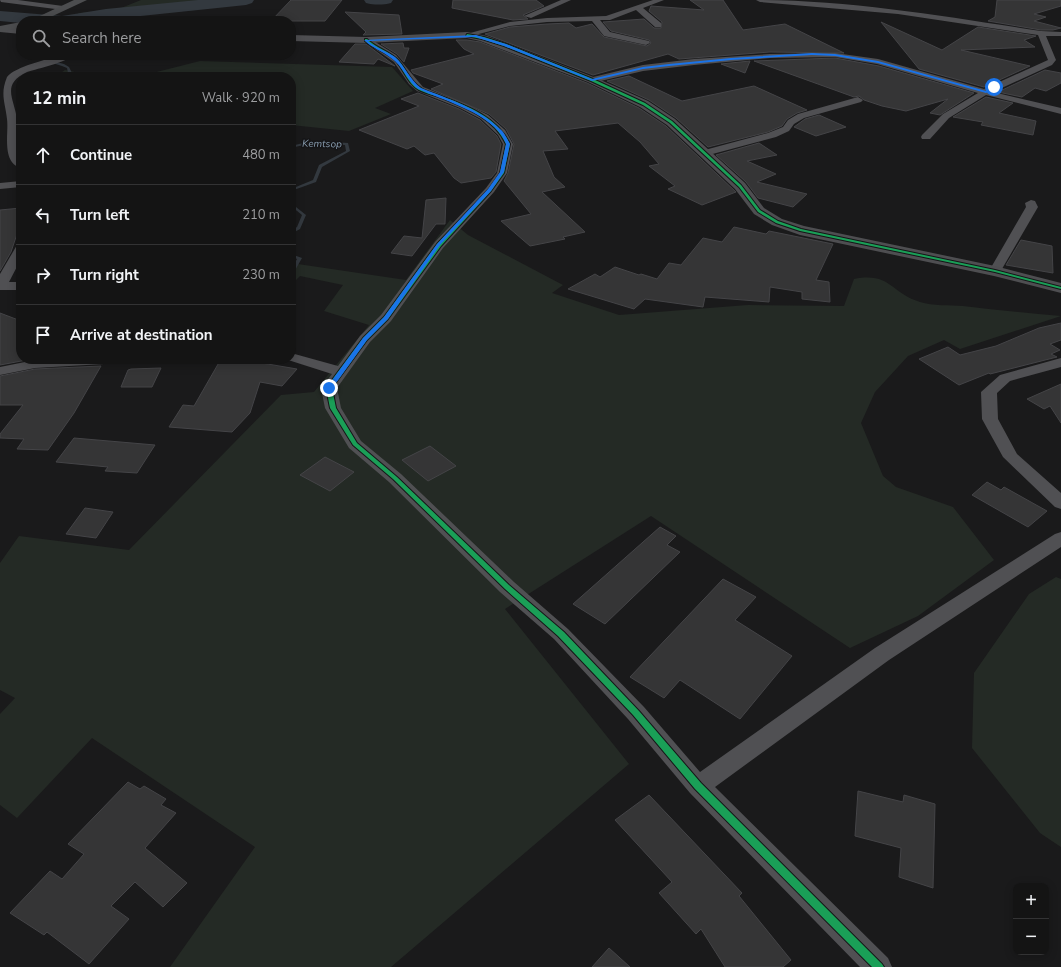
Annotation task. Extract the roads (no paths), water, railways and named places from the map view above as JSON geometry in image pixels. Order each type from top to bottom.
[{"type":"main road","points":[[46,16],[82,0]]},
{"type":"main road","points":[[0,29],[16,26]]},
{"type":"street","points":[[1,0],[63,8]]},
{"type":"street","points":[[510,24],[566,0]]},
{"type":"street","points":[[296,38],[366,40],[467,35],[510,24],[560,18],[594,18],[615,16],[660,0]]},
{"type":"street","points":[[760,0],[861,8],[1041,33],[1061,34]]},
{"type":"street","points":[[861,8],[884,3]]},
{"type":"street","points":[[638,8],[658,25]]},
{"type":"street","points":[[594,18],[607,34],[646,44]]},
{"type":"street","points":[[0,29],[16,31]]},
{"type":"street","points":[[926,137],[946,116],[994,87],[1044,67],[1052,60],[1041,33]]},
{"type":"street","points":[[467,35],[505,45],[592,80],[644,104],[671,122],[740,186],[759,211],[777,222],[800,230],[995,271],[1061,288]]},
{"type":"street","points":[[366,40],[372,46],[393,57],[407,73],[413,84],[420,89],[469,109],[488,121],[500,131],[508,144],[502,172],[490,190],[439,244],[386,318],[365,339],[329,388],[333,408],[355,444],[395,478],[507,587],[561,634],[636,713],[698,786],[879,967]]},
{"type":"street","points":[[592,80],[643,68],[669,65],[739,58],[812,54],[835,55],[878,62],[1061,111]]},
{"type":"street","points":[[1051,57],[1061,59]]},
{"type":"street","points":[[0,74],[22,71],[57,60]]},
{"type":"street","points":[[16,74],[11,77],[3,88],[3,96],[16,117],[12,153],[16,158]]},
{"type":"street","points":[[705,153],[772,136],[786,129],[791,122],[801,116],[858,100]]},
{"type":"street","points":[[0,186],[16,184]]},
{"type":"street","points":[[995,271],[1032,207],[1031,203]]},
{"type":"street","points":[[16,257],[0,286],[16,286]]},
{"type":"street","points":[[296,358],[342,372]]},
{"type":"street","points":[[1061,362],[1005,378],[990,392],[990,419],[1011,457],[1061,504]]},
{"type":"street","points":[[0,372],[35,364]]},
{"type":"street","points":[[698,786],[882,654],[1061,538]]},
{"type":"waterway","points":[[93,16],[246,0]]},
{"type":"waterway","points":[[372,0],[385,0]]},
{"type":"waterway","points":[[0,16],[16,17]]},
{"type":"waterway","name":"Kemtsop","points":[[46,60],[63,65],[68,68],[70,72]]},
{"type":"waterway","name":"Kemtsop","points":[[296,145],[318,142],[347,144],[348,151],[320,166],[315,181],[296,188]]},
{"type":"waterway","name":"Kemtsop","points":[[296,208],[304,215],[299,228],[296,230]]},
{"type":"waterway","name":"Kemtsop","points":[[296,257],[300,258],[296,265]]}]
